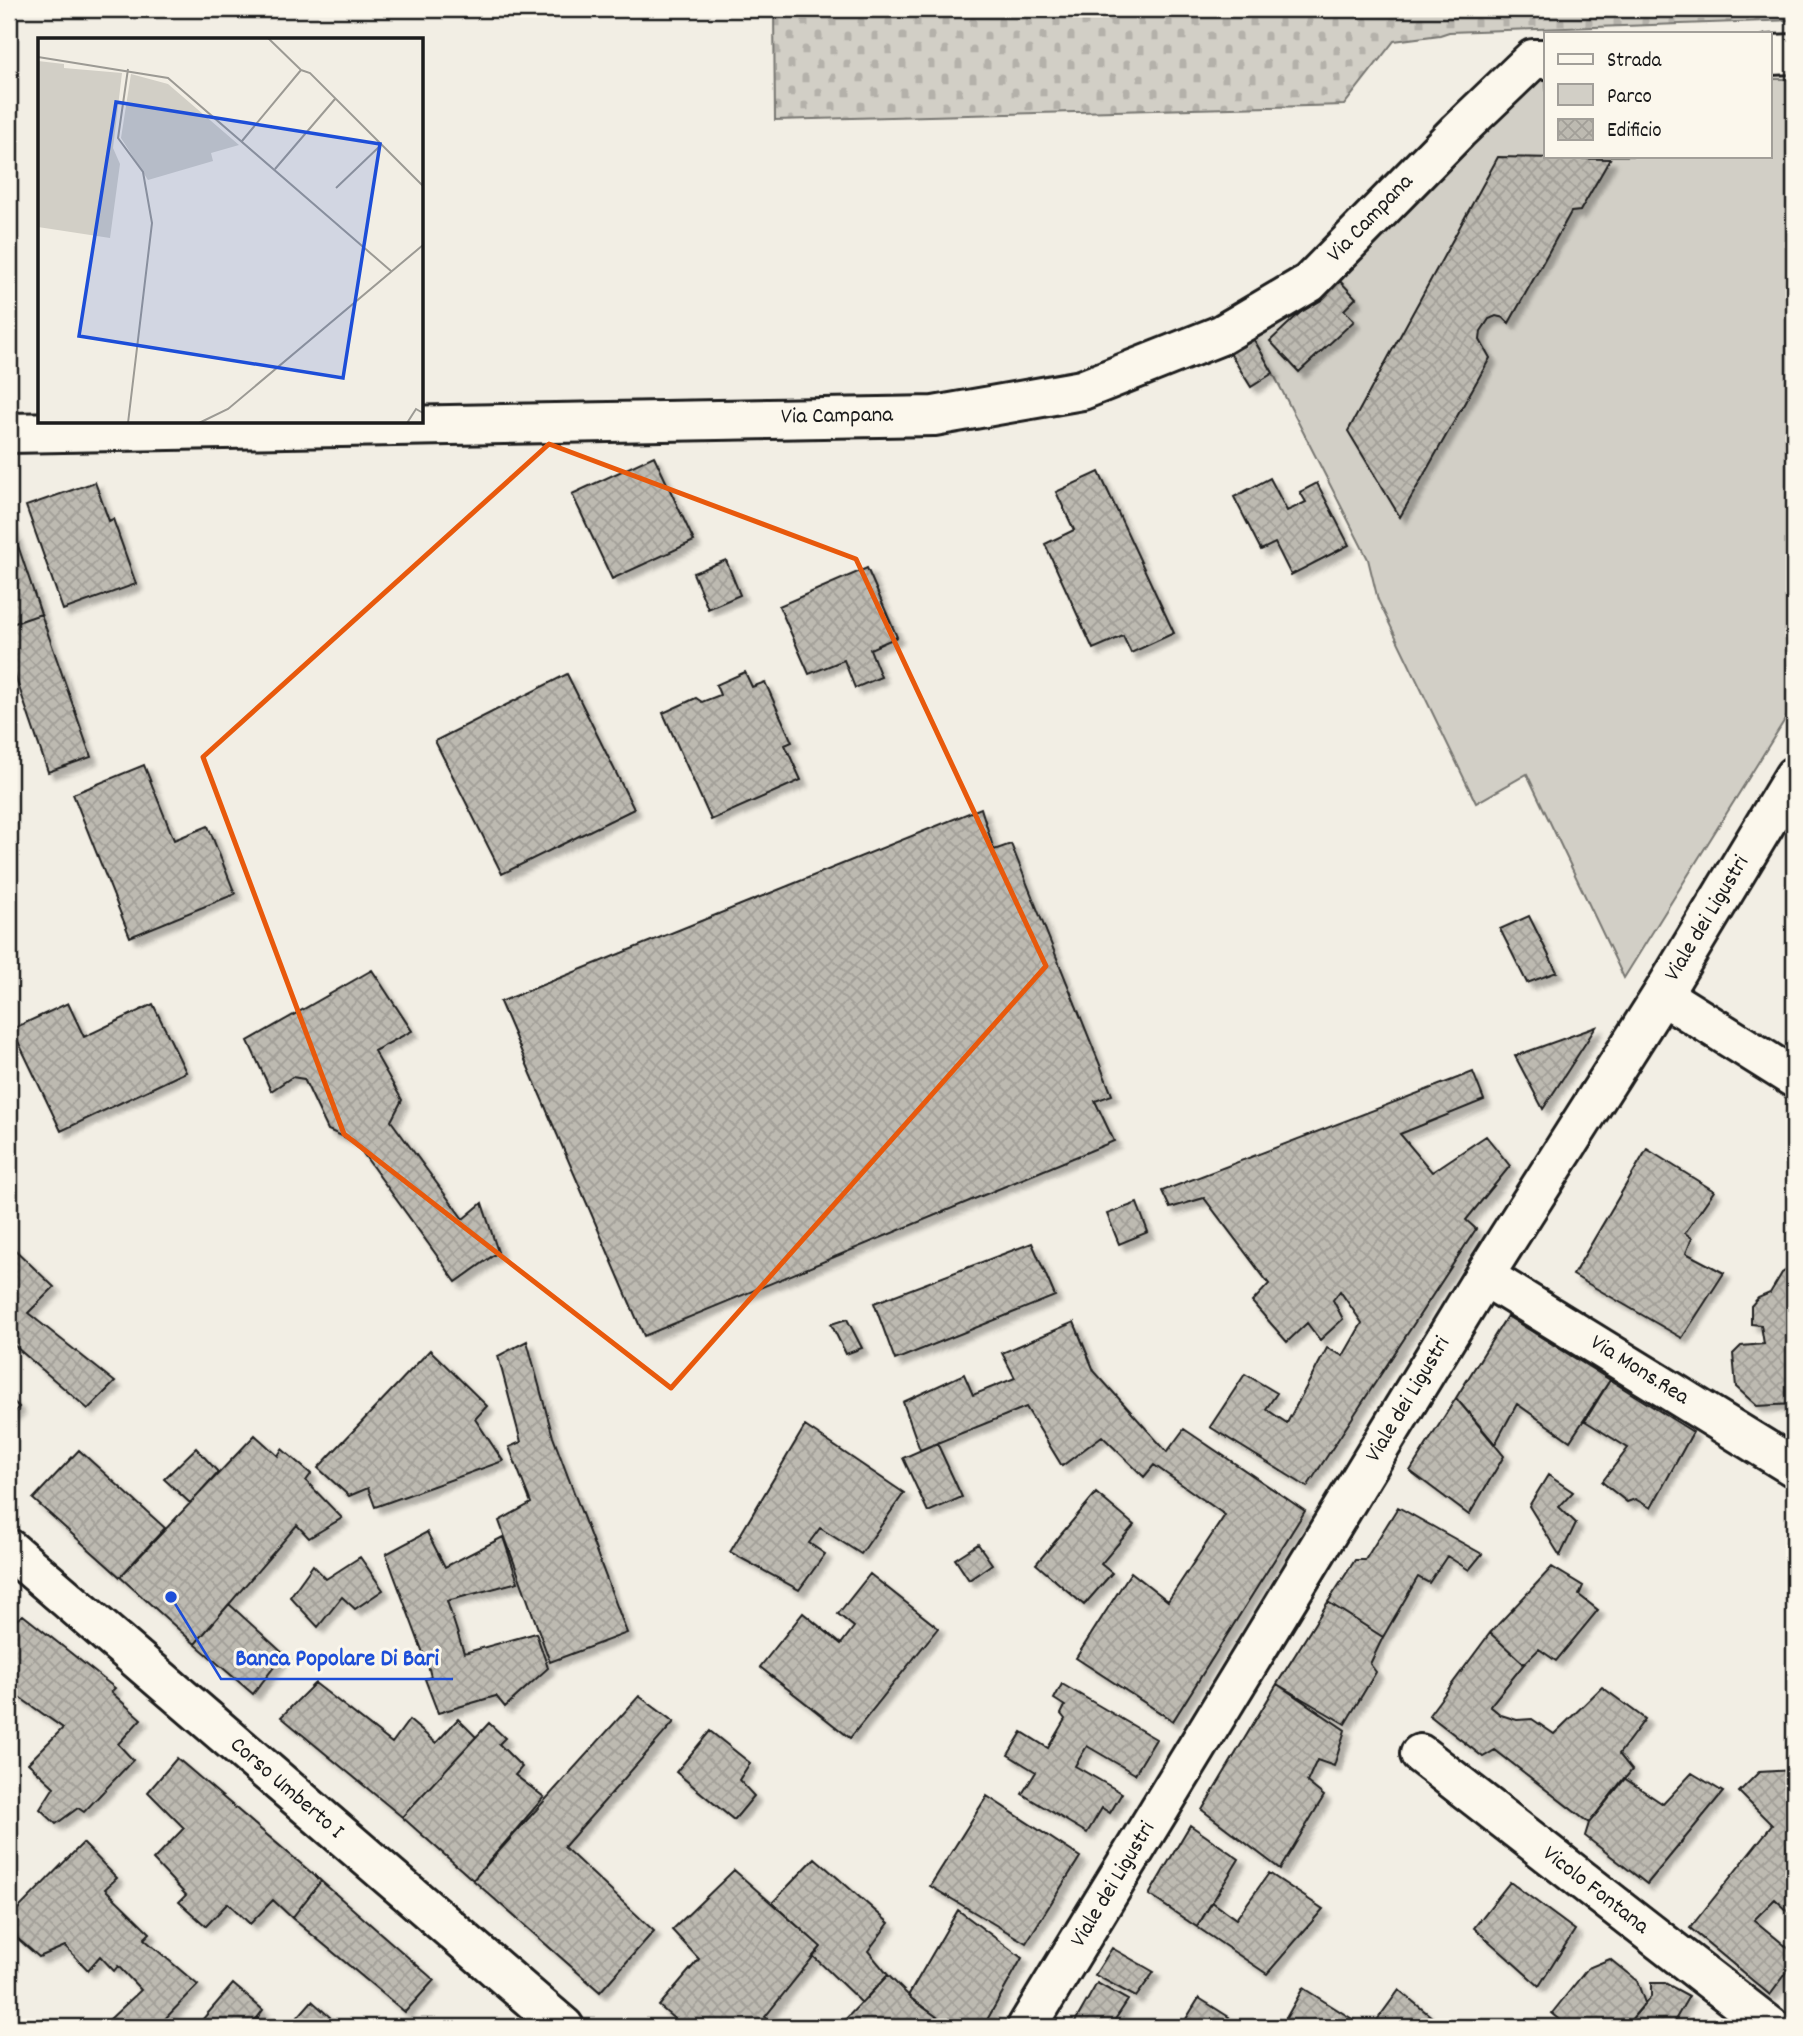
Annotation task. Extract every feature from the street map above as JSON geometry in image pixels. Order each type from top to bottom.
[{"type":"street","points":[[1772,55],[1794,54]]},
{"type":"street","name":"Via Campana","points":[[9,433],[934,416],[1082,390],[1221,335],[1309,283],[1448,141],[1533,59],[1544,59]]},
{"type":"street","name":"Viale dei Ligustri","points":[[1027,2027],[1484,1276],[1662,995],[1794,776]]},
{"type":"street","points":[[1662,995],[1794,1078]]},
{"type":"street","name":"Via Mons.Rea","points":[[1484,1276],[1794,1467]]},
{"type":"street","name":"Corso Umberto I","points":[[9,1549],[564,2027]]},
{"type":"street","name":"Vicolo Fontana","points":[[1420,1754],[1771,2027]]},
{"type":"highlighted area","points":[[549,444],[856,559],[1046,966],[671,1388],[344,1134],[203,757]]},
{"type":"green space","points":[[774,9],[1794,9],[1794,20],[1449,32],[1394,41],[1344,105],[775,120]]},
{"type":"green space","points":[[1539,78],[1544,78],[1544,158],[1772,158],[1772,79],[1794,79],[1794,705],[1624,978],[1527,774],[1476,803],[1378,600],[1368,559],[1249,331],[1337,278]]},
{"type":"building","points":[[1498,157],[1610,159],[1580,211],[1571,212],[1509,323],[1496,316],[1489,319],[1481,331],[1480,340],[1490,358],[1400,517],[1348,431]]},
{"type":"building","points":[[1337,278],[1356,298],[1344,310],[1354,321],[1299,372],[1270,341]]},
{"type":"building","points":[[1249,331],[1273,373],[1251,387],[1225,345]]},
{"type":"building","points":[[654,456],[694,541],[612,579],[572,494]]},
{"type":"building","points":[[1099,472],[1174,633],[1131,653],[1123,636],[1093,649],[1045,544],[1074,530],[1056,492]]},
{"type":"building","points":[[1270,478],[1287,511],[1306,502],[1300,492],[1317,483],[1349,545],[1291,575],[1275,543],[1261,550],[1234,497]]},
{"type":"building","points":[[95,482],[109,521],[113,519],[136,584],[63,610],[26,506]]},
{"type":"building","points":[[9,519],[41,614],[9,625]]},
{"type":"building","points":[[726,560],[740,595],[708,609],[693,573]]},
{"type":"building","points":[[867,568],[897,637],[870,649],[881,677],[855,688],[844,660],[809,674],[779,606]]},
{"type":"building","points":[[41,614],[91,757],[48,772],[9,658],[9,625]]},
{"type":"building","points":[[745,672],[752,687],[765,682],[792,742],[785,745],[801,780],[711,820],[663,713],[696,698],[702,702],[720,695],[716,685]]},
{"type":"building","points":[[567,674],[634,809],[502,874],[435,741]]},
{"type":"building","points":[[144,765],[174,840],[208,826],[235,894],[130,937],[73,794]]},
{"type":"building","points":[[981,808],[994,850],[1011,844],[1112,1095],[1095,1101],[1114,1141],[644,1336],[500,1002]]},
{"type":"building","points":[[1529,916],[1557,972],[1527,983],[1500,929]]},
{"type":"building","points":[[372,970],[412,1031],[374,1051],[402,1100],[391,1121],[463,1219],[482,1203],[498,1252],[456,1282],[354,1141],[328,1130],[304,1079],[292,1077],[271,1091],[248,1041]]},
{"type":"building","points":[[68,1003],[84,1037],[153,1004],[186,1072],[61,1131],[12,1029]]},
{"type":"building","points":[[1596,1027],[1543,1109],[1515,1056]]},
{"type":"building","points":[[1473,1072],[1484,1100],[1400,1134],[1432,1172],[1486,1136],[1510,1166],[1466,1220],[1476,1229],[1307,1487],[1210,1427],[1245,1374],[1277,1393],[1266,1409],[1287,1423],[1327,1348],[1343,1356],[1362,1323],[1340,1291],[1333,1300],[1343,1319],[1320,1340],[1307,1323],[1287,1342],[1252,1302],[1269,1284],[1204,1198],[1170,1208],[1162,1191]]},
{"type":"building","points":[[1647,1149],[1714,1191],[1685,1233],[1692,1238],[1686,1253],[1724,1273],[1682,1338],[1573,1275]]},
{"type":"building","points":[[1137,1203],[1148,1232],[1119,1244],[1107,1214]]},
{"type":"building","points":[[1032,1243],[1055,1296],[895,1360],[874,1303]]},
{"type":"building","points":[[9,1244],[54,1287],[28,1313],[115,1382],[88,1409],[9,1341]]},
{"type":"building","points":[[1794,1265],[1794,1404],[1757,1406],[1736,1387],[1733,1354],[1741,1346],[1764,1344],[1761,1325],[1751,1324],[1751,1306],[1758,1298],[1770,1293],[1782,1273]]},
{"type":"building","points":[[1507,1316],[1610,1380],[1570,1441],[1517,1404],[1495,1444],[1456,1398]]},
{"type":"building","points":[[847,1319],[862,1348],[846,1354],[831,1324]]},
{"type":"building","points":[[1074,1322],[1094,1371],[1167,1452],[1184,1429],[1305,1511],[1173,1721],[1076,1658],[1131,1572],[1168,1601],[1225,1515],[1154,1465],[1144,1477],[1102,1436],[1062,1466],[1026,1407],[920,1450],[903,1402],[964,1374],[973,1395],[1015,1378],[1002,1353]]},
{"type":"building","points":[[527,1341],[553,1437],[627,1633],[550,1662],[499,1521],[531,1503],[509,1447],[521,1442],[498,1356]]},
{"type":"building","points":[[430,1350],[487,1406],[475,1419],[503,1461],[375,1507],[368,1488],[349,1496],[318,1468]]},
{"type":"building","points":[[1610,1380],[1693,1432],[1651,1508],[1635,1499],[1627,1502],[1602,1482],[1628,1448],[1585,1421]]},
{"type":"building","points":[[9,1397],[19,1407],[9,1417]]},
{"type":"building","points":[[1456,1398],[1504,1456],[1469,1515],[1410,1471]]},
{"type":"building","points":[[805,1426],[904,1493],[861,1554],[820,1528],[809,1543],[825,1554],[799,1590],[730,1552]]},
{"type":"building","points":[[255,1435],[278,1456],[282,1449],[311,1474],[306,1481],[342,1518],[309,1538],[297,1525],[195,1644],[120,1577]]},
{"type":"building","points":[[937,1443],[962,1497],[928,1512],[903,1458]]},
{"type":"building","points":[[196,1448],[218,1472],[190,1503],[164,1479]]},
{"type":"building","points":[[79,1450],[165,1528],[120,1577],[33,1499]]},
{"type":"building","points":[[1548,1475],[1573,1492],[1559,1507],[1576,1523],[1560,1556],[1529,1506]]},
{"type":"building","points":[[1096,1493],[1134,1525],[1101,1564],[1112,1573],[1084,1605],[1036,1564]]},
{"type":"building","points":[[1398,1507],[1482,1554],[1469,1570],[1447,1556],[1429,1583],[1418,1577],[1383,1637],[1328,1602],[1355,1560],[1365,1560]]},
{"type":"building","points":[[427,1532],[445,1567],[503,1537],[518,1582],[447,1601],[464,1653],[536,1633],[548,1668],[505,1707],[496,1696],[438,1713],[425,1679],[431,1677],[429,1669],[386,1554]]},
{"type":"building","points":[[978,1544],[992,1564],[969,1580],[955,1559]]},
{"type":"building","points":[[360,1557],[383,1590],[355,1609],[342,1597],[318,1627],[290,1597],[313,1565],[326,1579]]},
{"type":"building","points":[[1552,1567],[1583,1586],[1579,1595],[1598,1610],[1556,1661],[1539,1649],[1524,1664],[1490,1633]]},
{"type":"building","points":[[870,1574],[938,1628],[850,1738],[760,1667],[803,1613],[841,1644],[854,1627],[838,1614]]},
{"type":"building","points":[[1328,1602],[1383,1637],[1370,1664],[1376,1672],[1345,1724],[1277,1684]]},
{"type":"building","points":[[229,1604],[284,1654],[253,1694],[195,1644]]},
{"type":"building","points":[[23,1615],[115,1688],[111,1692],[141,1719],[118,1744],[133,1760],[84,1812],[78,1808],[56,1824],[40,1809],[54,1787],[28,1763],[63,1728],[9,1690],[9,1625]]},
{"type":"building","points":[[1490,1633],[1524,1664],[1490,1706],[1501,1715],[1517,1720],[1532,1719],[1554,1734],[1602,1687],[1645,1719],[1619,1754],[1632,1770],[1589,1823],[1495,1750],[1483,1757],[1429,1715]]},
{"type":"building","points":[[315,1683],[392,1743],[409,1720],[436,1743],[458,1719],[476,1737],[402,1817],[281,1717]]},
{"type":"building","points":[[1062,1684],[1156,1739],[1135,1774],[1087,1746],[1075,1766],[1122,1793],[1110,1813],[1102,1808],[1087,1833],[1022,1794],[1036,1772],[1008,1755],[1022,1732],[1048,1748],[1065,1719],[1061,1714],[1065,1706],[1054,1699]]},
{"type":"building","points":[[1277,1684],[1345,1730],[1334,1766],[1317,1760],[1307,1782],[1324,1796],[1280,1869],[1202,1810]]},
{"type":"building","points":[[639,1696],[674,1722],[564,1847],[654,1931],[600,1992],[473,1880]]},
{"type":"building","points":[[489,1723],[505,1738],[499,1744],[522,1767],[515,1775],[544,1797],[473,1880],[402,1817]]},
{"type":"building","points":[[710,1731],[750,1763],[739,1780],[754,1796],[734,1820],[676,1772]]},
{"type":"building","points":[[177,1758],[321,1881],[292,1918],[273,1900],[250,1924],[228,1903],[206,1926],[179,1902],[186,1895],[153,1860],[184,1828],[148,1792]]},
{"type":"building","points":[[1794,1770],[1794,1834],[1787,1847],[1794,1856],[1794,1917],[1775,1899],[1754,1920],[1794,1953],[1794,1963],[1770,1995],[1690,1928],[1772,1825],[1739,1792],[1759,1772]]},
{"type":"building","points":[[1692,1773],[1723,1792],[1647,1884],[1585,1836],[1589,1823],[1624,1778],[1663,1804]]},
{"type":"building","points":[[987,1796],[1080,1857],[1026,1943],[930,1886]]},
{"type":"building","points":[[1190,1825],[1239,1859],[1197,1927],[1149,1895]]},
{"type":"building","points":[[83,1843],[117,1878],[105,1889],[150,1933],[144,1939],[198,1985],[157,2027],[119,2027],[110,2019],[141,1990],[118,1966],[114,1971],[100,1956],[88,1970],[65,1946],[39,1957],[17,1938],[14,1913]]},
{"type":"building","points":[[815,1858],[889,1923],[868,1951],[888,1975],[862,2003],[813,1956],[821,1947],[772,1903]]},
{"type":"building","points":[[734,1870],[821,1947],[765,2017],[776,2027],[684,2027],[659,2006],[699,1959],[672,1930]]},
{"type":"building","points":[[1269,1873],[1323,1909],[1267,1974],[1197,1927],[1212,1902],[1236,1919]]},
{"type":"building","points":[[321,1881],[434,1980],[405,2012],[292,1918]]},
{"type":"building","points":[[1510,1882],[1575,1930],[1539,1986],[1474,1928]]},
{"type":"building","points":[[958,1910],[1022,1958],[983,2027],[951,2027],[908,1996]]},
{"type":"building","points":[[1112,1948],[1154,1972],[1136,1997],[1095,1975]]},
{"type":"building","points":[[1610,1959],[1637,1981],[1645,2003],[1625,2027],[1569,2027],[1552,2013],[1588,1968]]},
{"type":"building","points":[[888,1975],[913,2000],[951,2027],[838,2027]]},
{"type":"building","points":[[1097,1983],[1128,2000],[1110,2027],[1072,2027]]},
{"type":"building","points":[[1651,1983],[1665,1983],[1689,1996],[1671,2027],[1625,2027],[1651,1997]]},
{"type":"building","points":[[233,1984],[263,2010],[257,2018],[248,2027],[196,2027]]},
{"type":"building","points":[[1303,1988],[1365,2027],[1281,2027]]},
{"type":"building","points":[[1399,1990],[1444,2027],[1372,2027]]},
{"type":"building","points":[[1199,1998],[1229,2017],[1222,2027],[1181,2027]]},
{"type":"building","points":[[312,2001],[330,2017],[322,2027],[289,2027]]},
{"type":"building","points":[[257,2018],[267,2027],[248,2027]]},
{"type":"building","points":[[1710,2018],[1723,2027],[1701,2027]]},
{"type":"place","name":"Banca Popolare Di Bari","points":[[171,1597]]}]
